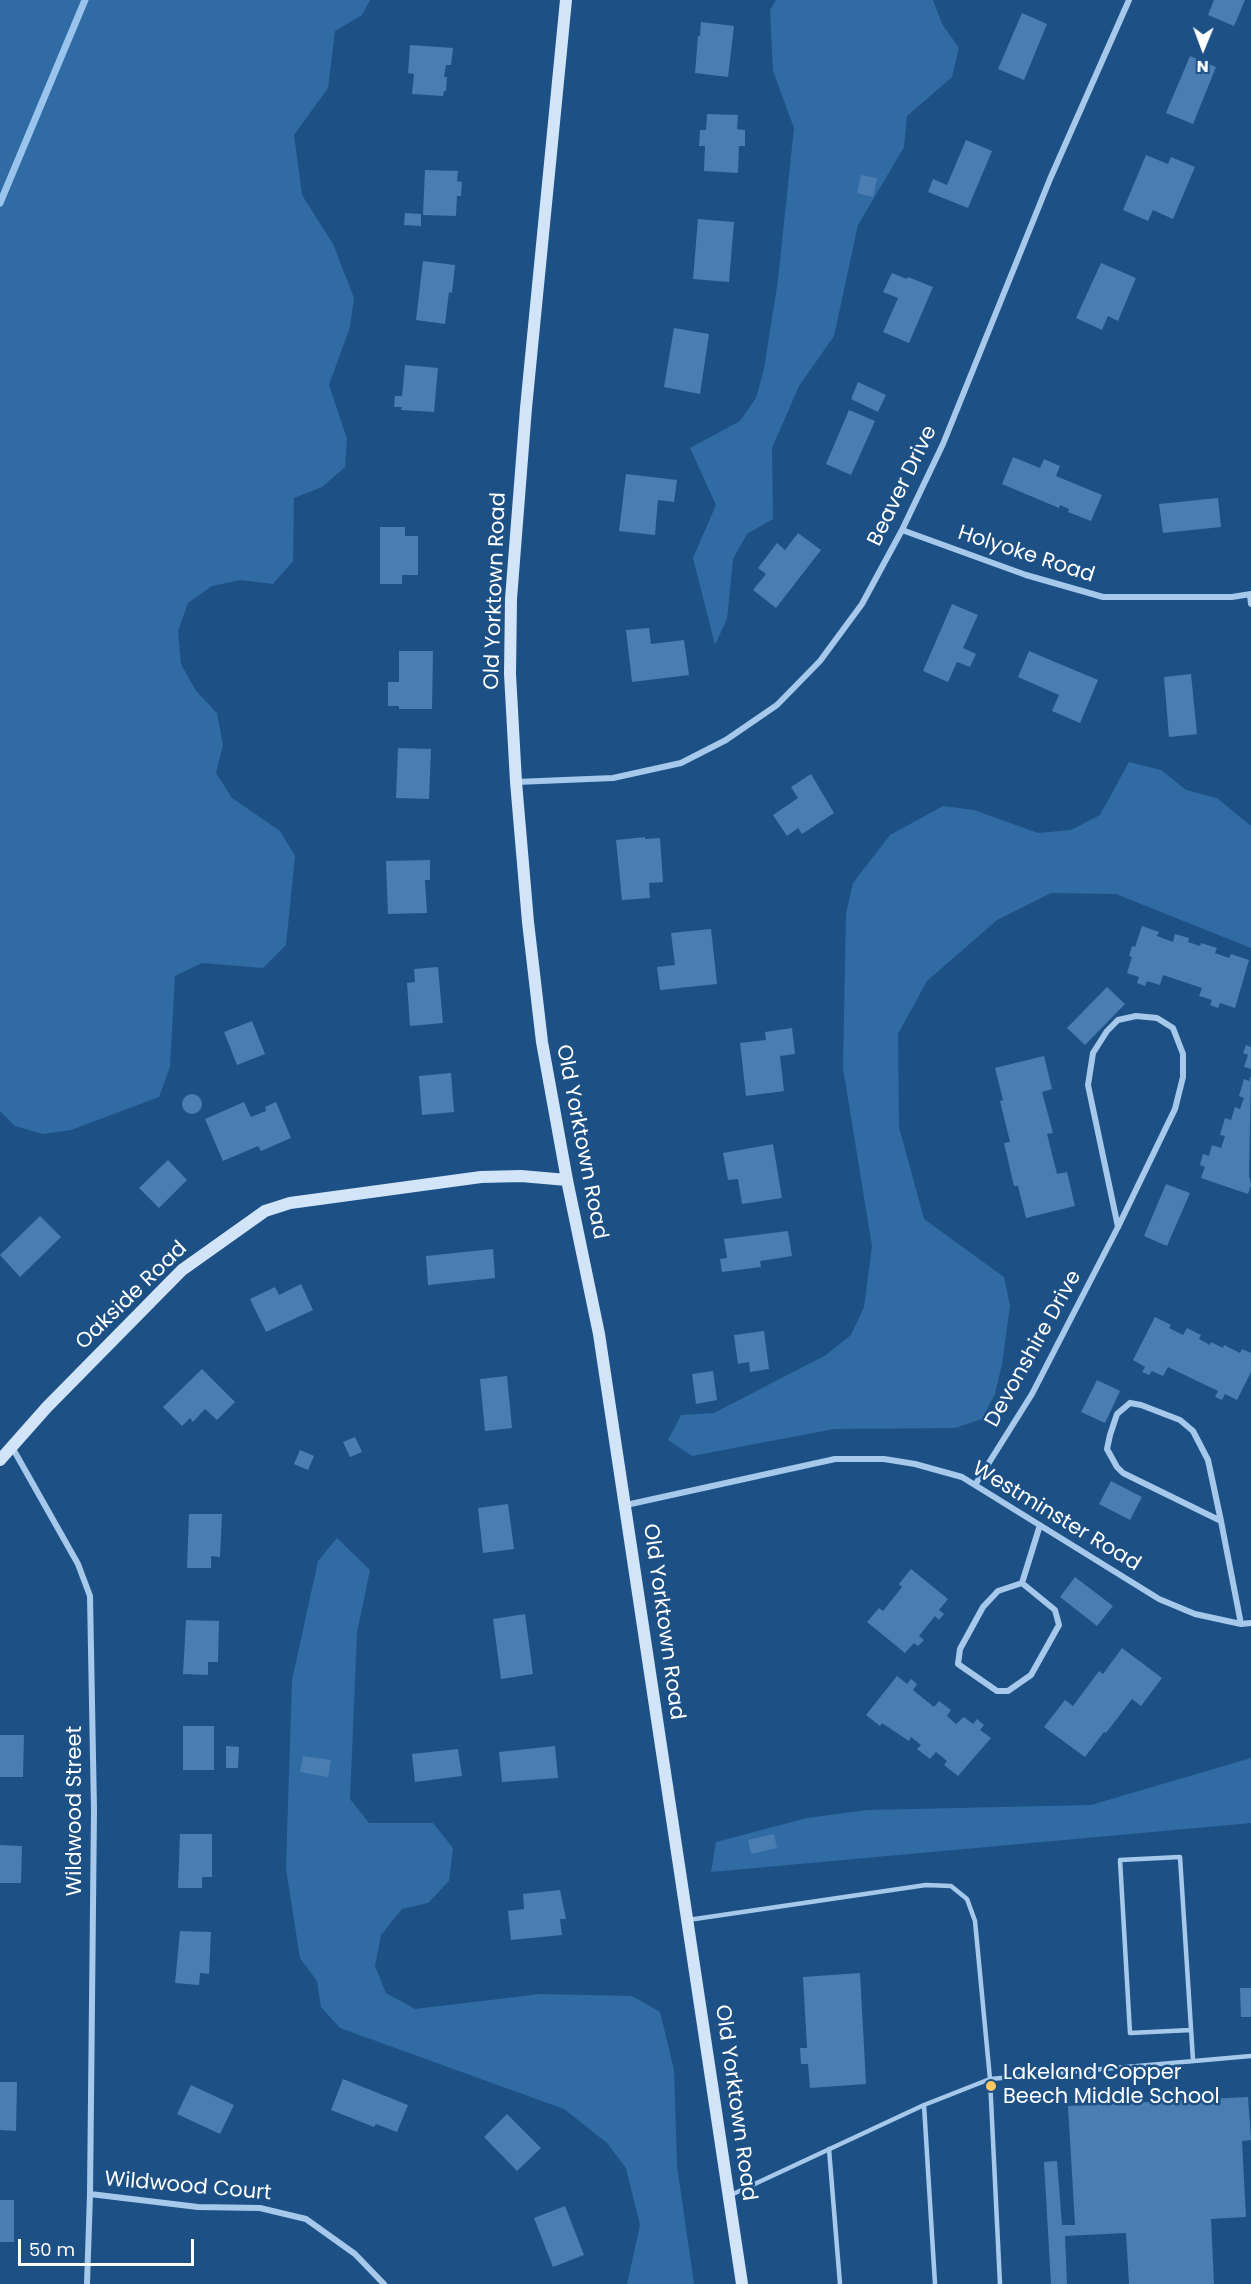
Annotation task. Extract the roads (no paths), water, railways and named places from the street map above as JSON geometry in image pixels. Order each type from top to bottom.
[{"type":"main road","name":"Old Yorktown Road","points":[[566,0],[526,408],[511,599],[510,674],[516,783],[528,922],[542,1042],[567,1180],[599,1334],[742,2284]]},
{"type":"main road","name":"Oakside Road","points":[[0,1460],[47,1407],[182,1270],[265,1211],[291,1203],[481,1177],[520,1176],[567,1180]]},
{"type":"street","name":"Beaver Drive","points":[[516,783],[613,778],[681,763],[726,740],[777,705],[820,662],[862,604],[902,530],[943,444],[1050,179],[1129,0]]},
{"type":"street","name":"Holyoke Road","points":[[902,530],[1026,575],[1103,597],[1232,597],[1250,594]]},
{"type":"street","points":[[1250,594],[1251,604]]},
{"type":"street","name":"Devonshire Drive","points":[[975,1485],[1032,1394],[1118,1227],[1175,1109],[1183,1077],[1183,1054],[1173,1028],[1157,1018],[1136,1016],[1118,1020],[1107,1031],[1093,1053],[1088,1085],[1118,1227]]},
{"type":"street","points":[[1221,1521],[1123,1473],[1117,1467],[1107,1449],[1117,1414],[1130,1403],[1141,1405],[1180,1420],[1193,1431],[1208,1460],[1221,1521],[1241,1624]]},
{"type":"street","name":"Wildwood Street","points":[[12,1447],[78,1564],[90,1596],[94,1810],[90,2194]]},
{"type":"street","name":"Westminster Road","points":[[626,1505],[835,1459],[884,1460],[915,1464],[962,1477],[1159,1599],[1195,1614],[1241,1624],[1251,1623]]},
{"type":"street","points":[[1022,1583],[1041,1525]]},
{"type":"street","points":[[1022,1583],[1055,1610],[1059,1625],[1030,1675],[1008,1691],[997,1691],[958,1664],[960,1649],[983,1607],[998,1591],[1022,1583]]},
{"type":"street","name":"Wildwood Court","points":[[87,2284],[90,2194],[198,2207],[260,2208],[306,2219],[355,2254],[384,2284]]},
{"type":"lane","points":[[1191,2030],[1130,2033],[1120,1860],[1180,1857],[1193,2060]]},
{"type":"lane","points":[[688,1920],[926,1885],[951,1886],[967,1899],[975,1922],[990,2079],[1000,2284]]},
{"type":"lane","points":[[729,2196],[924,2105],[990,2079],[1251,2056]]},
{"type":"lane","points":[[924,2105],[935,2284]]},
{"type":"lane","points":[[829,2149],[840,2284]]},
{"type":"waterway","points":[[0,203],[85,0]]},
{"type":"place","name":"Lakeland Copper Beech Middle School","points":[[991,2086]]}]
